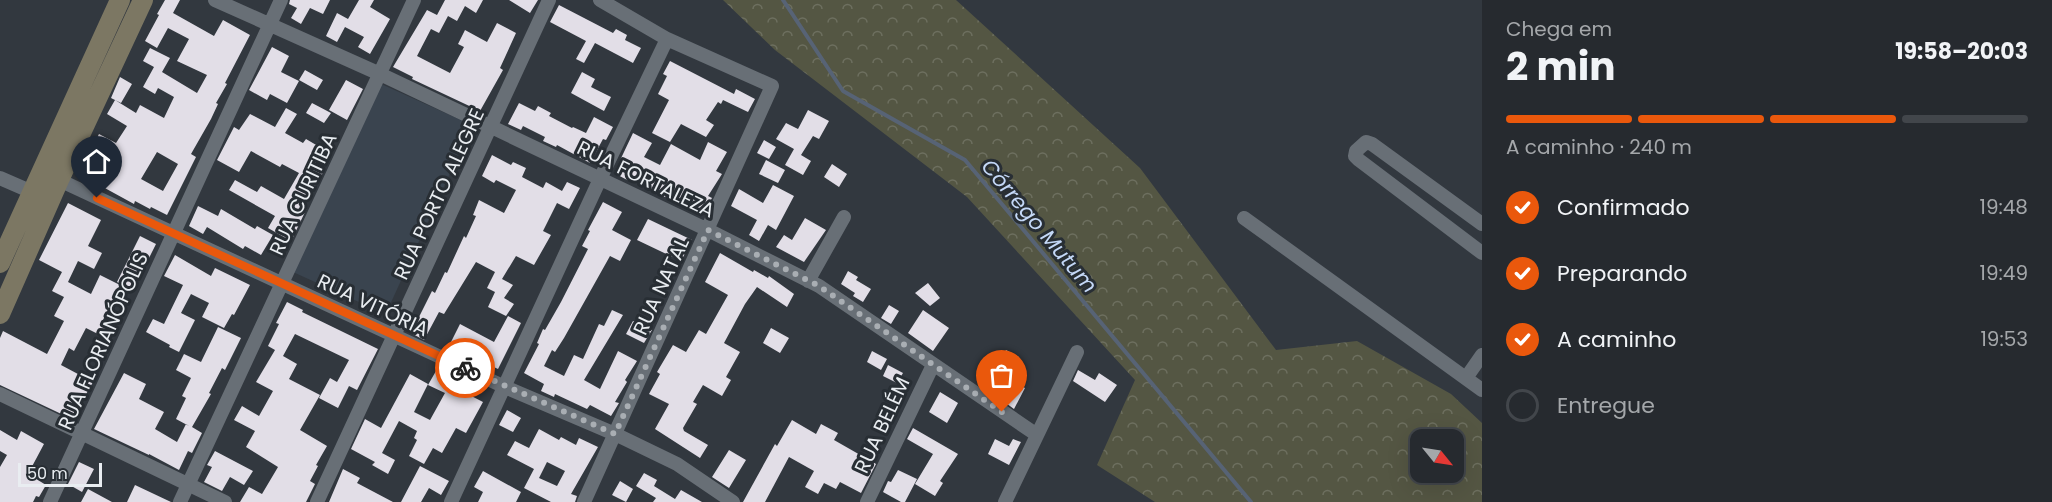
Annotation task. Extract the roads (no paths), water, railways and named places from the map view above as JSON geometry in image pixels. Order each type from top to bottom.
[{"type":"main road","points":[[0,262],[120,0]]},
{"type":"main road","points":[[2,305],[143,0]]},
{"type":"main road","points":[[15,230],[33,240]]},
{"type":"street","name":"RUA FORTALEZA","points":[[215,0],[492,127],[708,230],[808,281],[1037,435]]},
{"type":"street","name":"RUA FLORIANÓPOLIS","points":[[50,502],[281,0]]},
{"type":"street","name":"RUA CURITIBA","points":[[180,502],[414,0]]},
{"type":"street","name":"RUA PORTO ALEGRE","points":[[317,502],[549,0]]},
{"type":"street","points":[[451,502],[667,39],[600,0]]},
{"type":"street","name":"RUA NATAL","points":[[584,502],[772,86],[667,39]]},
{"type":"street","points":[[1482,224],[1372,144],[1366,142],[1356,150],[1355,156],[1359,160],[1482,253]]},
{"type":"street","points":[[0,178],[50,200]]},
{"type":"street","name":"RUA VITÓRIA","points":[[59,180],[505,387],[615,434],[677,464],[733,502]]},
{"type":"street","points":[[808,281],[844,217]]},
{"type":"street","points":[[1244,218],[1482,390]]},
{"type":"street","points":[[1005,502],[1077,352]]},
{"type":"street","points":[[1466,378],[1482,355]]},
{"type":"street","name":"RUA BELÉM","points":[[867,502],[933,365]]},
{"type":"street","points":[[0,394],[225,502]]},
{"type":"waterway","name":"Córrego Mutum","points":[[783,0],[843,91],[965,160],[1251,502]]}]
